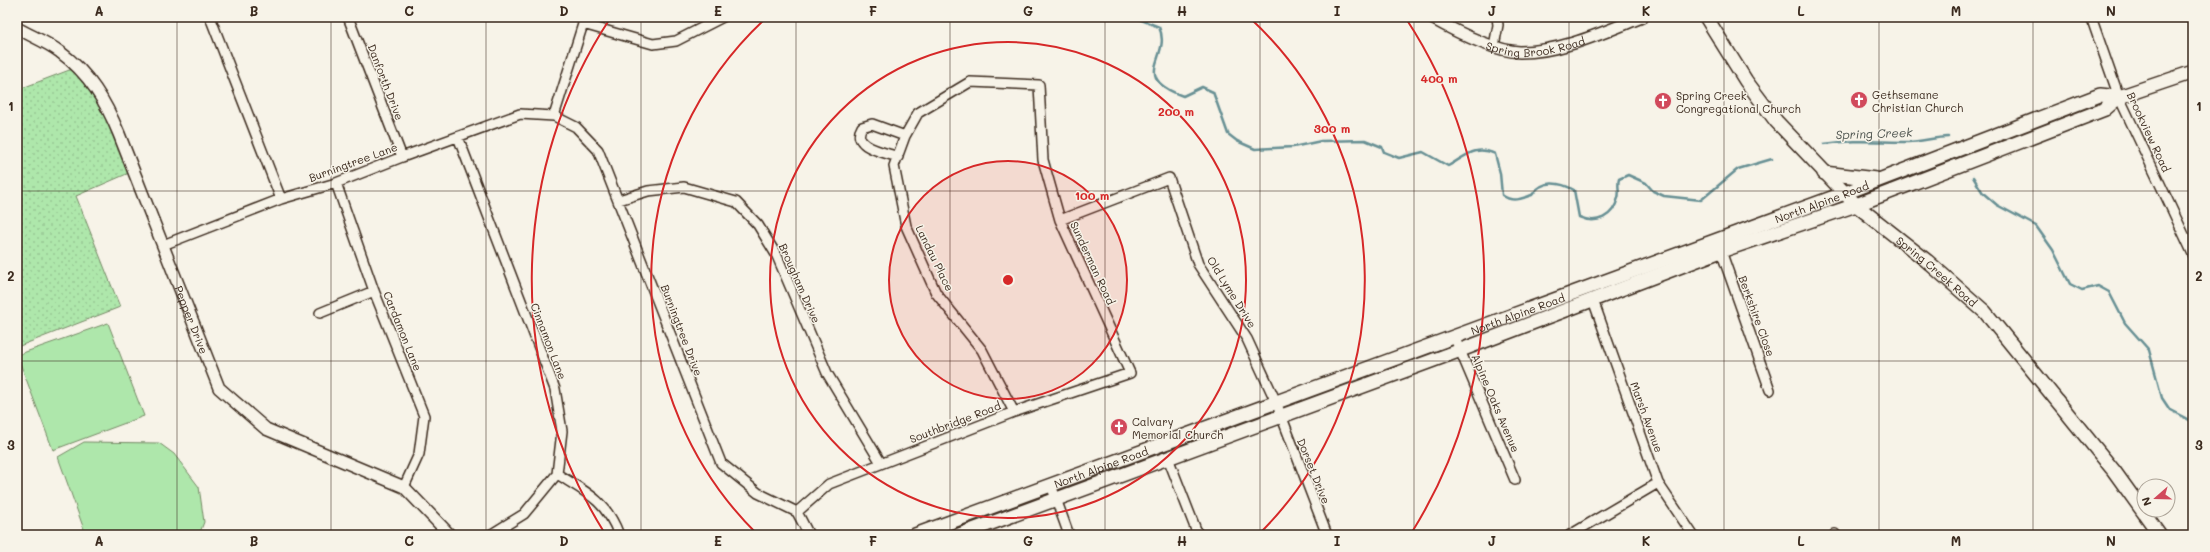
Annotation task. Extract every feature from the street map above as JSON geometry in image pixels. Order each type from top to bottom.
[{"type":"main road","name":"Spring Creek Road","points":[[1706,17],[1746,81],[1776,121],[1856,205],[1927,261],[1985,312],[2114,471],[2160,535]]},
{"type":"main road","name":"North Alpine Road","points":[[959,535],[1461,350],[1721,251],[1856,205],[2105,109],[2119,97],[2193,72]]},
{"type":"main road","name":"North Alpine Road","points":[[915,535],[1845,193],[2100,95],[2119,97]]},
{"type":"main road","points":[[1824,173],[1858,178],[1882,179]]},
{"type":"street","points":[[210,17],[281,199]]},
{"type":"street","name":"Danforth Drive","points":[[348,17],[402,156]]},
{"type":"street","points":[[554,116],[582,21],[653,44],[676,41],[723,17]]},
{"type":"street","name":"Spring Brook Road","points":[[1430,17],[1494,46],[1519,52],[1546,50],[1579,41],[1642,17]]},
{"type":"street","points":[[1494,46],[1498,25],[1497,17]]},
{"type":"street","name":"Brookview Road","points":[[2090,17],[2119,97],[2193,254]]},
{"type":"street","name":"Pepper Drive","points":[[17,28],[60,51],[83,72],[95,86],[112,116],[219,388],[266,429],[404,487],[450,535]]},
{"type":"street","name":"Sunderman Road","points":[[894,166],[905,136],[918,113],[970,82],[1039,85],[1043,160],[1060,220],[1130,373]]},
{"type":"street","name":"Burningtree Lane","points":[[162,245],[281,199],[336,184],[402,156],[520,114],[554,116]]},
{"type":"street","name":"Burningtree Drive","points":[[554,116],[576,127],[598,150],[619,200],[721,463],[758,493],[797,512]]},
{"type":"street","points":[[898,157],[867,147],[860,140],[859,131],[862,127],[872,124],[905,136]]},
{"type":"street","name":"Cinnamon Lane","points":[[458,137],[554,389],[562,431],[557,474]]},
{"type":"street","name":"Landau Place","points":[[894,166],[906,226],[936,293],[982,350],[1014,412]]},
{"type":"street","name":"Old Lyme Drive","points":[[1060,220],[1169,178],[1198,264],[1247,339],[1276,402],[1280,417]]},
{"type":"street","name":"Cardamon Lane","points":[[336,184],[374,291],[424,416],[419,454],[404,487]]},
{"type":"street","name":"Brougham Drive","points":[[619,200],[648,190],[684,187],[736,202],[758,225],[777,256],[827,373],[881,463]]},
{"type":"street","name":"Berkshire Close","points":[[1721,251],[1770,390]]},
{"type":"street","points":[[320,313],[374,291]]},
{"type":"street","name":"Marsh Avenue","points":[[1593,300],[1658,483],[1693,535]]},
{"type":"street","name":"Alpine Oaks Avenue","points":[[1454,336],[1515,480]]},
{"type":"street","name":"Southbridge Road","points":[[797,512],[829,484],[1014,412],[1130,373]]},
{"type":"street","name":"Dorset Drive","points":[[1280,417],[1327,535]]},
{"type":"street","points":[[1168,458],[1198,535]]},
{"type":"street","points":[[490,535],[524,514],[557,474],[598,500],[615,524],[619,535]]},
{"type":"street","points":[[1570,535],[1658,483]]},
{"type":"street","points":[[1051,485],[1055,500],[1069,535]]},
{"type":"street","points":[[797,512],[809,535]]},
{"type":"green space","points":[[72,69],[94,96],[106,115],[129,173],[76,196],[120,307],[17,347],[17,90]]},
{"type":"green space","points":[[108,323],[144,416],[53,450],[17,355]]},
{"type":"green space","points":[[84,442],[159,443],[174,454],[199,487],[204,522],[199,535],[86,535],[58,457]]},
{"type":"waterway","name":"Spring Creek","points":[[1134,17],[1159,27],[1162,38],[1155,73],[1158,81],[1167,89],[1183,96],[1202,87],[1213,92],[1228,134],[1237,141],[1255,149],[1293,147],[1321,141],[1365,140],[1382,147],[1384,152],[1399,158],[1423,152],[1448,166],[1470,153],[1482,150],[1488,151],[1495,154],[1500,173],[1502,195],[1510,199],[1517,200],[1532,195],[1541,186],[1546,184],[1563,185],[1574,190],[1579,217],[1592,220],[1603,218],[1612,210],[1616,205],[1619,196],[1619,179],[1628,175],[1646,183],[1653,191],[1664,196],[1701,200],[1738,169],[1772,159]]},
{"type":"waterway","name":"Spring Creek","points":[[1824,144],[1856,141],[1913,142],[1948,137]]},
{"type":"waterway","name":"Spring Creek","points":[[1973,177],[1983,193],[1997,205],[2036,226],[2053,250],[2070,284],[2082,290],[2098,286],[2109,292],[2125,323],[2149,350],[2162,398],[2170,410],[2193,422]]},
{"type":"place","name":"Gethsemane Christian Church","points":[[1859,100]]},
{"type":"place","name":"Spring Creek Congregational Church","points":[[1663,101]]},
{"type":"place","name":"Calvary Memorial Church","points":[[1119,427]]}]
